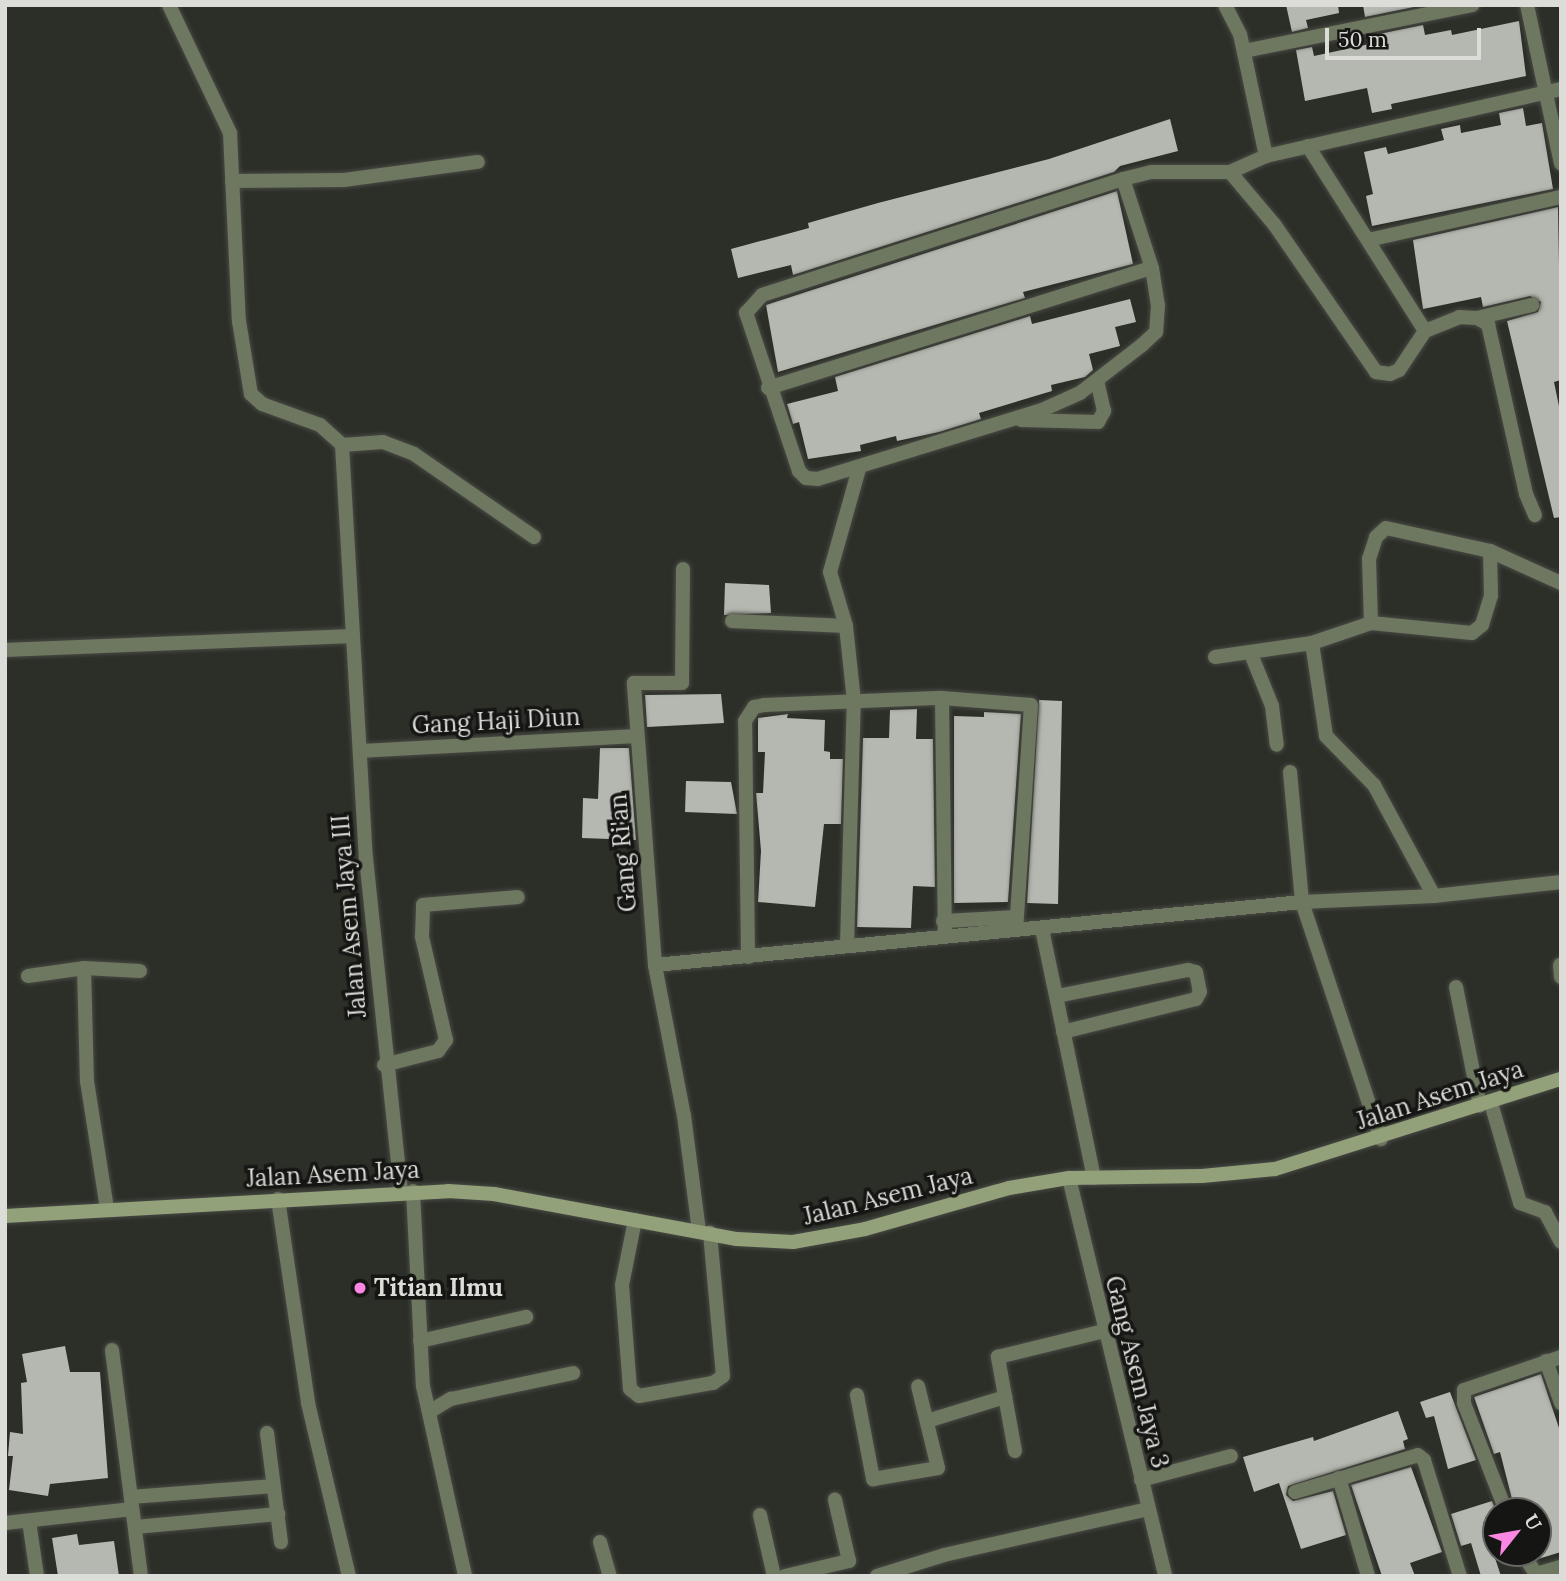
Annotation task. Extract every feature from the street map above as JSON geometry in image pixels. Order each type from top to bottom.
[{"type":"main road","name":"Jalan Asem Jaya","points":[[5,1216],[407,1191],[495,1194],[765,1242],[830,1237],[1009,1188],[1069,1178],[1252,1174],[1381,1139],[1561,1079]]},
{"type":"street","points":[[169,5],[230,133],[239,321],[251,394],[262,404],[320,425],[342,444],[383,442],[406,450],[534,537]]},
{"type":"street","points":[[1224,5],[1244,51],[1266,156]]},
{"type":"street","points":[[1244,51],[1472,5]]},
{"type":"street","points":[[1527,5],[1554,91],[1561,163]]},
{"type":"street","points":[[1123,179],[1152,268],[1158,305],[1156,332],[1097,381],[1012,420],[948,436],[859,469],[806,478],[795,464],[768,388],[746,313],[762,295],[1123,179],[1153,172],[1230,172],[1266,156],[1554,91]]},
{"type":"street","points":[[1308,146],[1424,331]]},
{"type":"street","points":[[232,181],[344,180],[478,162]]},
{"type":"street","points":[[1230,172],[1274,224],[1376,372],[1390,374],[1399,370],[1424,331],[1459,317],[1477,318],[1532,305]]},
{"type":"street","points":[[1368,240],[1561,197]]},
{"type":"street","points":[[768,388],[1152,268]]},
{"type":"street","points":[[1477,318],[1488,324],[1494,338],[1526,494],[1535,515]]},
{"type":"street","points":[[1012,420],[1098,422],[1104,411],[1097,381]]},
{"type":"street","name":"Jalan Asem Jaya III","points":[[342,444],[360,751],[384,1065],[407,1191],[429,1412],[466,1576]]},
{"type":"street","points":[[847,945],[854,701],[846,626],[834,598],[830,572],[859,469]]},
{"type":"street","points":[[1371,623],[1368,559],[1376,537],[1386,528],[1490,551],[1561,583]]},
{"type":"street","points":[[1215,657],[1251,654],[1312,643],[1371,623],[1472,633],[1482,625],[1492,596],[1490,551]]},
{"type":"street","name":"Gang Ri'an","points":[[635,1220],[622,1285],[630,1389],[639,1396],[713,1383],[723,1376],[704,1232],[656,965],[635,736],[634,683],[681,683],[684,569]]},
{"type":"street","points":[[732,621],[846,626]]},
{"type":"street","points":[[5,650],[353,636]]},
{"type":"street","points":[[1312,643],[1326,736],[1374,785],[1434,896]]},
{"type":"street","points":[[1251,654],[1272,706],[1278,745]]},
{"type":"street","points":[[942,698],[944,936]]},
{"type":"street","points":[[748,957],[744,721],[754,707],[764,705],[942,698],[1026,702],[1033,710],[1015,924]]},
{"type":"street","name":"Gang Haji Diun","points":[[360,751],[635,736]]},
{"type":"street","points":[[1290,772],[1302,902],[1381,1139]]},
{"type":"street","points":[[943,921],[1015,924],[1042,929],[1302,902],[1434,896],[1561,883]]},
{"type":"street","points":[[384,1065],[439,1051],[446,1040],[422,937],[423,905],[518,897]]},
{"type":"street","points":[[656,965],[944,936],[1015,924]]},
{"type":"street","points":[[1042,929],[1094,1178]]},
{"type":"street","points":[[28,976],[84,968],[140,971]]},
{"type":"street","points":[[84,968],[87,1082],[107,1208]]},
{"type":"street","points":[[1057,996],[1188,970],[1196,972],[1200,992],[1196,999],[1063,1032]]},
{"type":"street","points":[[1456,988],[1486,1104],[1520,1203],[1545,1212],[1561,1242]]},
{"type":"street","name":"Gang Asem Jaya 3","points":[[1069,1178],[1165,1576]]},
{"type":"street","points":[[278,1199],[308,1403],[349,1576]]},
{"type":"street","points":[[420,1341],[526,1317]]},
{"type":"street","points":[[1015,1451],[998,1357],[1104,1331]]},
{"type":"street","points":[[112,1350],[141,1576]]},
{"type":"street","points":[[1501,1497],[1464,1403],[1464,1390],[1561,1357]]},
{"type":"street","points":[[1546,1361],[1561,1403]]},
{"type":"street","points":[[429,1412],[451,1399],[573,1373]]},
{"type":"street","points":[[857,1395],[873,1479],[938,1468],[919,1387]]},
{"type":"street","points":[[927,1421],[1005,1397]]},
{"type":"street","points":[[267,1433],[281,1542]]},
{"type":"street","points":[[1295,1492],[1412,1454],[1421,1457],[1460,1576]]},
{"type":"street","points":[[1141,1480],[1231,1456]]},
{"type":"street","points":[[1339,1478],[1368,1576]]},
{"type":"street","points":[[5,1523],[132,1503],[274,1486]]},
{"type":"street","points":[[785,1576],[849,1561],[835,1500]]},
{"type":"street","points":[[877,1576],[943,1555],[1148,1509]]},
{"type":"street","points":[[135,1527],[278,1514]]},
{"type":"street","points":[[760,1515],[774,1576]]},
{"type":"street","points":[[29,1521],[37,1576]]},
{"type":"street","points":[[600,1542],[610,1576]]},
{"type":"street","points":[[1531,1567],[1536,1574],[1561,1567]]},
{"type":"building","points":[[1286,5],[1338,5],[1339,13],[1306,20],[1308,28],[1292,32]]},
{"type":"building","points":[[1363,5],[1418,5],[1419,6],[1365,17]]},
{"type":"building","points":[[1519,21],[1526,76],[1391,104],[1392,109],[1372,113],[1367,88],[1305,101],[1296,50],[1312,47],[1314,56],[1365,45],[1371,42],[1369,36],[1423,25],[1425,35],[1451,30],[1452,35]]},
{"type":"building","points":[[1523,108],[1526,126],[1542,123],[1553,189],[1372,226],[1366,196],[1373,194],[1364,152],[1386,147],[1388,154],[1444,140],[1441,129],[1460,125],[1461,133],[1501,125],[1499,113]]},
{"type":"building","points":[[1170,119],[1178,151],[1120,166],[1114,172],[793,275],[791,265],[738,278],[731,249],[809,228],[808,223],[878,203],[1049,159]]},
{"type":"building","points":[[1117,191],[1133,264],[1023,292],[1025,298],[778,372],[766,305]]},
{"type":"building","points":[[1558,207],[1561,380],[1554,382],[1561,416],[1561,517],[1554,518],[1507,321],[1538,312],[1541,302],[1530,296],[1483,307],[1481,297],[1423,309],[1413,240]]},
{"type":"building","points":[[1130,299],[1136,322],[1115,327],[1120,346],[1089,354],[1093,370],[1085,377],[1051,385],[1052,391],[979,413],[981,419],[939,432],[897,441],[896,436],[860,445],[861,451],[808,459],[799,422],[793,424],[787,404],[838,391],[835,377],[1030,316],[1032,324]]},
{"type":"building","points":[[725,583],[769,585],[771,613],[724,615]]},
{"type":"building","points":[[721,694],[724,723],[647,727],[645,695]]},
{"type":"building","points":[[1039,700],[1062,701],[1058,904],[1027,903]]},
{"type":"building","points":[[917,709],[916,739],[933,739],[935,887],[913,886],[911,928],[857,927],[863,738],[889,738],[890,710]]},
{"type":"building","points":[[984,712],[1021,714],[1008,902],[954,903],[954,716],[984,717]]},
{"type":"building","points":[[788,714],[787,718],[825,720],[824,751],[830,752],[830,759],[843,759],[841,824],[824,824],[815,907],[758,902],[761,851],[756,793],[763,793],[765,752],[758,752],[758,718]]},
{"type":"building","points":[[600,748],[629,748],[636,840],[582,838],[583,798],[598,799]]},
{"type":"building","points":[[686,781],[731,782],[737,814],[685,812]]},
{"type":"building","points":[[65,1346],[70,1372],[100,1372],[108,1478],[50,1484],[48,1496],[9,1490],[13,1456],[8,1456],[10,1432],[23,1434],[21,1383],[27,1382],[22,1354]]},
{"type":"building","points":[[1541,1374],[1561,1434],[1561,1552],[1552,1555],[1552,1497],[1511,1497],[1500,1452],[1494,1454],[1474,1397]]},
{"type":"building","points":[[1450,1392],[1476,1460],[1448,1469],[1434,1416],[1426,1418],[1420,1402]]},
{"type":"building","points":[[1398,1411],[1408,1439],[1403,1441],[1405,1449],[1288,1486],[1286,1495],[1293,1501],[1333,1491],[1346,1535],[1301,1549],[1279,1483],[1254,1492],[1243,1457],[1313,1437],[1314,1441]]},
{"type":"building","points":[[1411,1467],[1442,1552],[1410,1563],[1415,1576],[1382,1576],[1351,1485]]},
{"type":"building","points":[[1482,1504],[1482,1567],[1498,1567],[1501,1576],[1481,1576],[1471,1543],[1461,1546],[1451,1514]]},
{"type":"building","points":[[77,1534],[79,1545],[114,1541],[119,1576],[58,1576],[52,1538]]},
{"type":"place","name":"Titian Ilmu","points":[[360,1288]]}]
